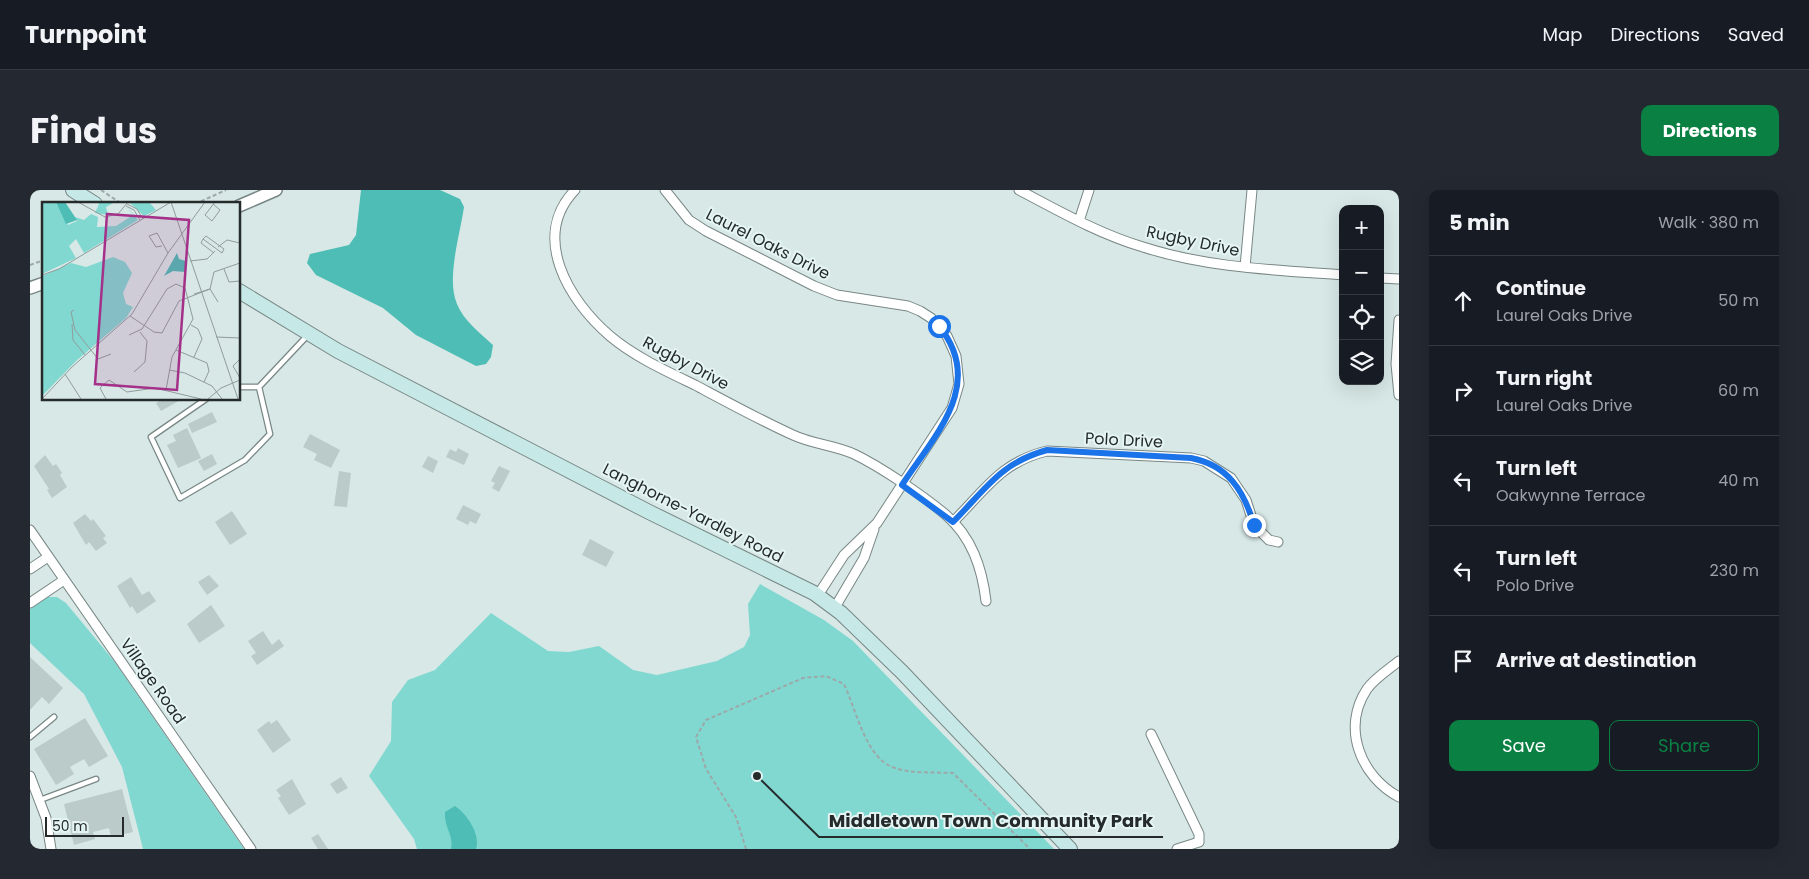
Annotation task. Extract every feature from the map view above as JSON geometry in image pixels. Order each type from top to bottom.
[{"type":"main road","points":[[65,190],[76,202]]},
{"type":"main road","points":[[73,190],[92,202]]},
{"type":"main road","name":"Langhorne-Yardley Road","points":[[242,292],[308,335],[818,596],[834,608],[902,672],[1070,849]]},
{"type":"street","points":[[240,206],[276,190]]},
{"type":"street","name":"Rugby Drive","points":[[575,190],[561,208],[557,218],[554,242],[556,257],[568,286],[586,311],[611,337],[628,350],[661,368],[794,436],[853,454],[902,485],[953,522]]},
{"type":"street","name":"Laurel Oaks Drive","points":[[665,190],[689,220],[706,231],[814,286],[856,299],[908,306],[931,318],[947,336],[956,356],[959,369],[956,397],[942,425],[877,523],[864,558],[834,608]]},
{"type":"street","name":"Rugby Drive","points":[[1019,190],[1079,221],[1120,239],[1170,255],[1245,267],[1339,275]]},
{"type":"street","points":[[1079,221],[1089,190]]},
{"type":"street","points":[[1245,267],[1252,190]]},
{"type":"street","points":[[1384,278],[1399,279]]},
{"type":"street","points":[[30,288],[42,284]]},
{"type":"street","points":[[1399,320],[1396,364],[1399,395]]},
{"type":"street","name":"Polo Drive","points":[[953,522],[996,476],[1028,456],[1047,450],[1191,458],[1214,465],[1231,478],[1246,500],[1254,525],[1270,540],[1278,542]]},
{"type":"street","points":[[953,522],[978,561],[983,575],[986,601]]},
{"type":"street","name":"Laurel Oaks Drive","points":[[818,596],[844,554],[877,523]]},
{"type":"street","name":"Village Road","points":[[30,530],[251,849]]},
{"type":"street","points":[[30,569],[48,557]]},
{"type":"street","points":[[30,602],[64,580]]},
{"type":"street","points":[[1399,661],[1368,688],[1358,710],[1355,726],[1359,756],[1378,784],[1399,798]]},
{"type":"street","points":[[1151,734],[1199,834],[1199,842],[1177,849]]},
{"type":"street","points":[[30,776],[40,800],[51,849]]},
{"type":"lane","points":[[240,387],[259,387],[308,335]]},
{"type":"lane","points":[[205,400],[151,437],[180,498],[245,460],[270,434],[259,387]]},
{"type":"lane","points":[[30,737],[54,717]]},
{"type":"lane","points":[[40,800],[96,779]]},
{"type":"path","points":[[101,190],[119,202]]},
{"type":"path","points":[[199,202],[226,190]]},
{"type":"path","points":[[30,265],[42,261]]},
{"type":"path","points":[[746,849],[736,817],[711,781],[696,737],[706,720],[803,678],[826,676],[844,684],[865,737],[883,761],[897,769],[953,773],[1030,849]]},
{"type":"shaded area","points":[[361,190],[440,190],[460,199],[464,207],[453,270],[454,294],[463,315],[493,345],[491,357],[486,364],[476,366],[416,335],[383,308],[316,275],[307,263],[310,254],[349,245],[356,235]]},
{"type":"shaded area","points":[[760,584],[824,620],[853,641],[1054,849],[417,849],[414,839],[369,776],[391,741],[392,702],[408,680],[435,670],[491,613],[548,651],[569,652],[599,646],[633,670],[657,675],[717,661],[744,647],[750,635],[748,604]]},
{"type":"shaded area","points":[[48,597],[57,597],[66,603],[114,661],[244,849],[143,849],[122,767],[84,694],[30,643],[30,609]]},
{"type":"shaded area","points":[[455,806],[464,814],[475,831],[477,838],[476,849],[451,849],[452,844],[445,812]]},
{"type":"building","points":[[161,400],[180,400],[161,411],[156,403]]},
{"type":"building","points":[[212,412],[217,422],[192,433],[188,424]]},
{"type":"building","points":[[187,428],[201,458],[178,468],[167,445],[176,441],[173,435]]},
{"type":"building","points":[[310,434],[340,450],[331,468],[314,460],[317,454],[303,447]]},
{"type":"building","points":[[458,448],[469,454],[464,465],[446,457],[450,449],[456,452]]},
{"type":"building","points":[[212,454],[217,464],[204,471],[198,461]]},
{"type":"building","points":[[45,455],[53,466],[56,464],[62,473],[60,475],[67,487],[52,498],[47,490],[49,489],[34,466]]},
{"type":"building","points":[[428,456],[438,461],[433,473],[422,467]]},
{"type":"building","points":[[499,466],[510,471],[499,492],[492,488],[495,483],[491,481]]},
{"type":"building","points":[[339,471],[351,473],[347,507],[334,506]]},
{"type":"building","points":[[463,505],[481,514],[476,524],[470,521],[468,525],[456,519]]},
{"type":"building","points":[[232,511],[247,534],[230,545],[215,522]]},
{"type":"building","points":[[85,514],[91,521],[93,519],[106,536],[103,538],[107,543],[96,551],[89,542],[86,545],[73,523]]},
{"type":"building","points":[[590,539],[614,552],[606,567],[582,555]]},
{"type":"building","points":[[209,575],[219,586],[207,595],[198,582]]},
{"type":"building","points":[[131,577],[142,595],[149,591],[156,601],[137,614],[132,606],[130,608],[117,586]]},
{"type":"building","points":[[211,605],[225,626],[199,643],[187,624]]},
{"type":"building","points":[[263,631],[272,645],[279,639],[284,646],[257,665],[251,656],[256,653],[248,641]]},
{"type":"building","points":[[30,657],[63,688],[49,704],[42,697],[30,710]]},
{"type":"building","points":[[85,718],[108,756],[89,767],[84,759],[70,767],[74,774],[56,785],[34,749]]},
{"type":"building","points":[[277,720],[291,740],[273,753],[257,730],[269,721],[271,724]]},
{"type":"building","points":[[341,777],[348,788],[337,794],[330,784]]},
{"type":"building","points":[[292,779],[306,804],[289,815],[278,798],[281,796],[276,790]]},
{"type":"building","points":[[122,789],[133,832],[111,837],[109,828],[93,832],[95,839],[74,845],[64,804]]},
{"type":"building","points":[[318,834],[328,849],[318,849],[311,838]]},
{"type":"place","name":"Middletown Town Community Park","points":[[757,776]]},
{"type":"route","points":[[939,326],[952,344],[956,356],[959,369],[959,384],[956,397],[942,425],[902,485],[929,502],[953,522],[996,476],[1018,460],[1047,450],[1204,460],[1224,472],[1238,487],[1246,500],[1254,525]]}]
